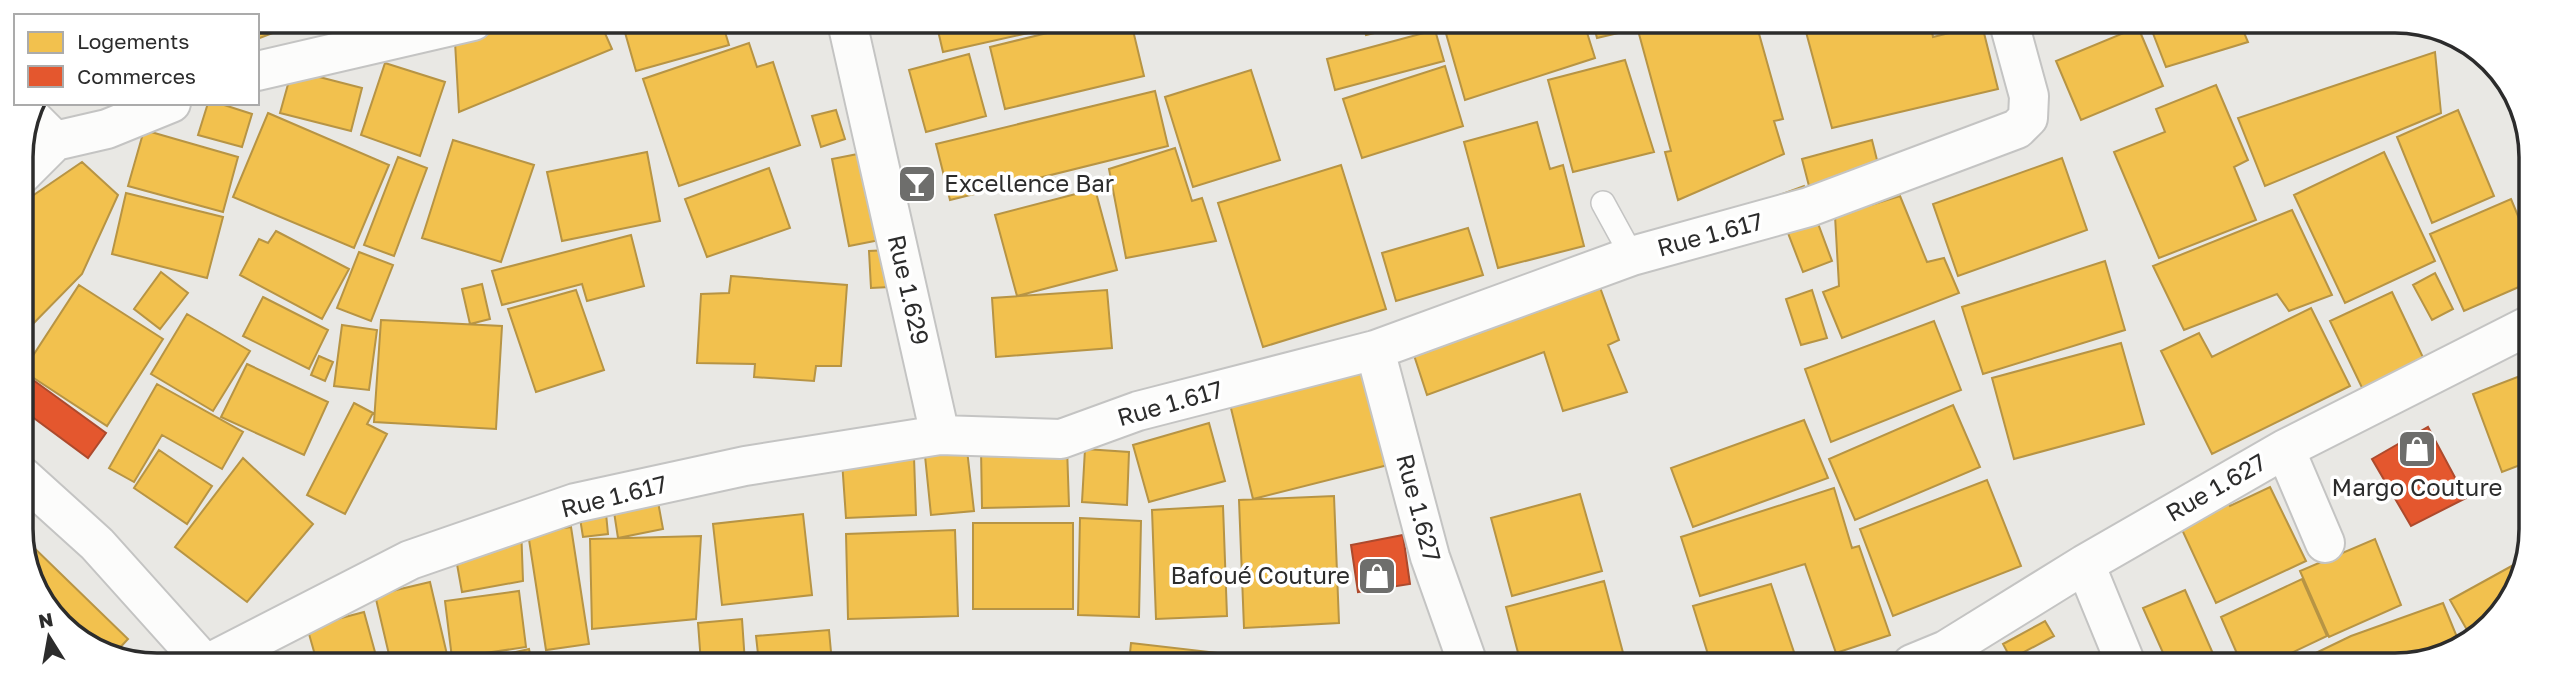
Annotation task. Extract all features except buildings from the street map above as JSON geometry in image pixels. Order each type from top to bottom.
[{"type":"street","points":[[259,71],[421,33]]},
{"type":"street","name":"Rue 1.629","points":[[849,33],[940,435]]},
{"type":"street","name":"Rue 1.617","points":[[229,653],[411,560],[575,503],[746,467],[940,435],[1061,439],[1138,411],[1375,350],[1632,256],[1809,207],[2017,129],[2028,118],[2029,96],[2012,33]]},
{"type":"street","points":[[34,146],[42,128],[107,129],[166,105]]},
{"type":"street","name":"Rue 1.627","points":[[1949,652],[2085,564],[2285,449],[2519,331]]},
{"type":"street","name":"Rue 1.627","points":[[1375,350],[1430,557],[1464,652]]},
{"type":"street","points":[[2285,449],[2325,543]]},
{"type":"street","points":[[33,486],[97,544],[195,653]]},
{"type":"street","points":[[2085,564],[2121,652]]},
{"type":"lane","points":[[1603,202],[1632,256]]},
{"type":"place","name":"Excellence Bar","points":[[917,184]]},
{"type":"place","name":"Margo Couture","points":[[2417,449]]},
{"type":"place","name":"Bafoué Couture","points":[[1377,576]]}]
